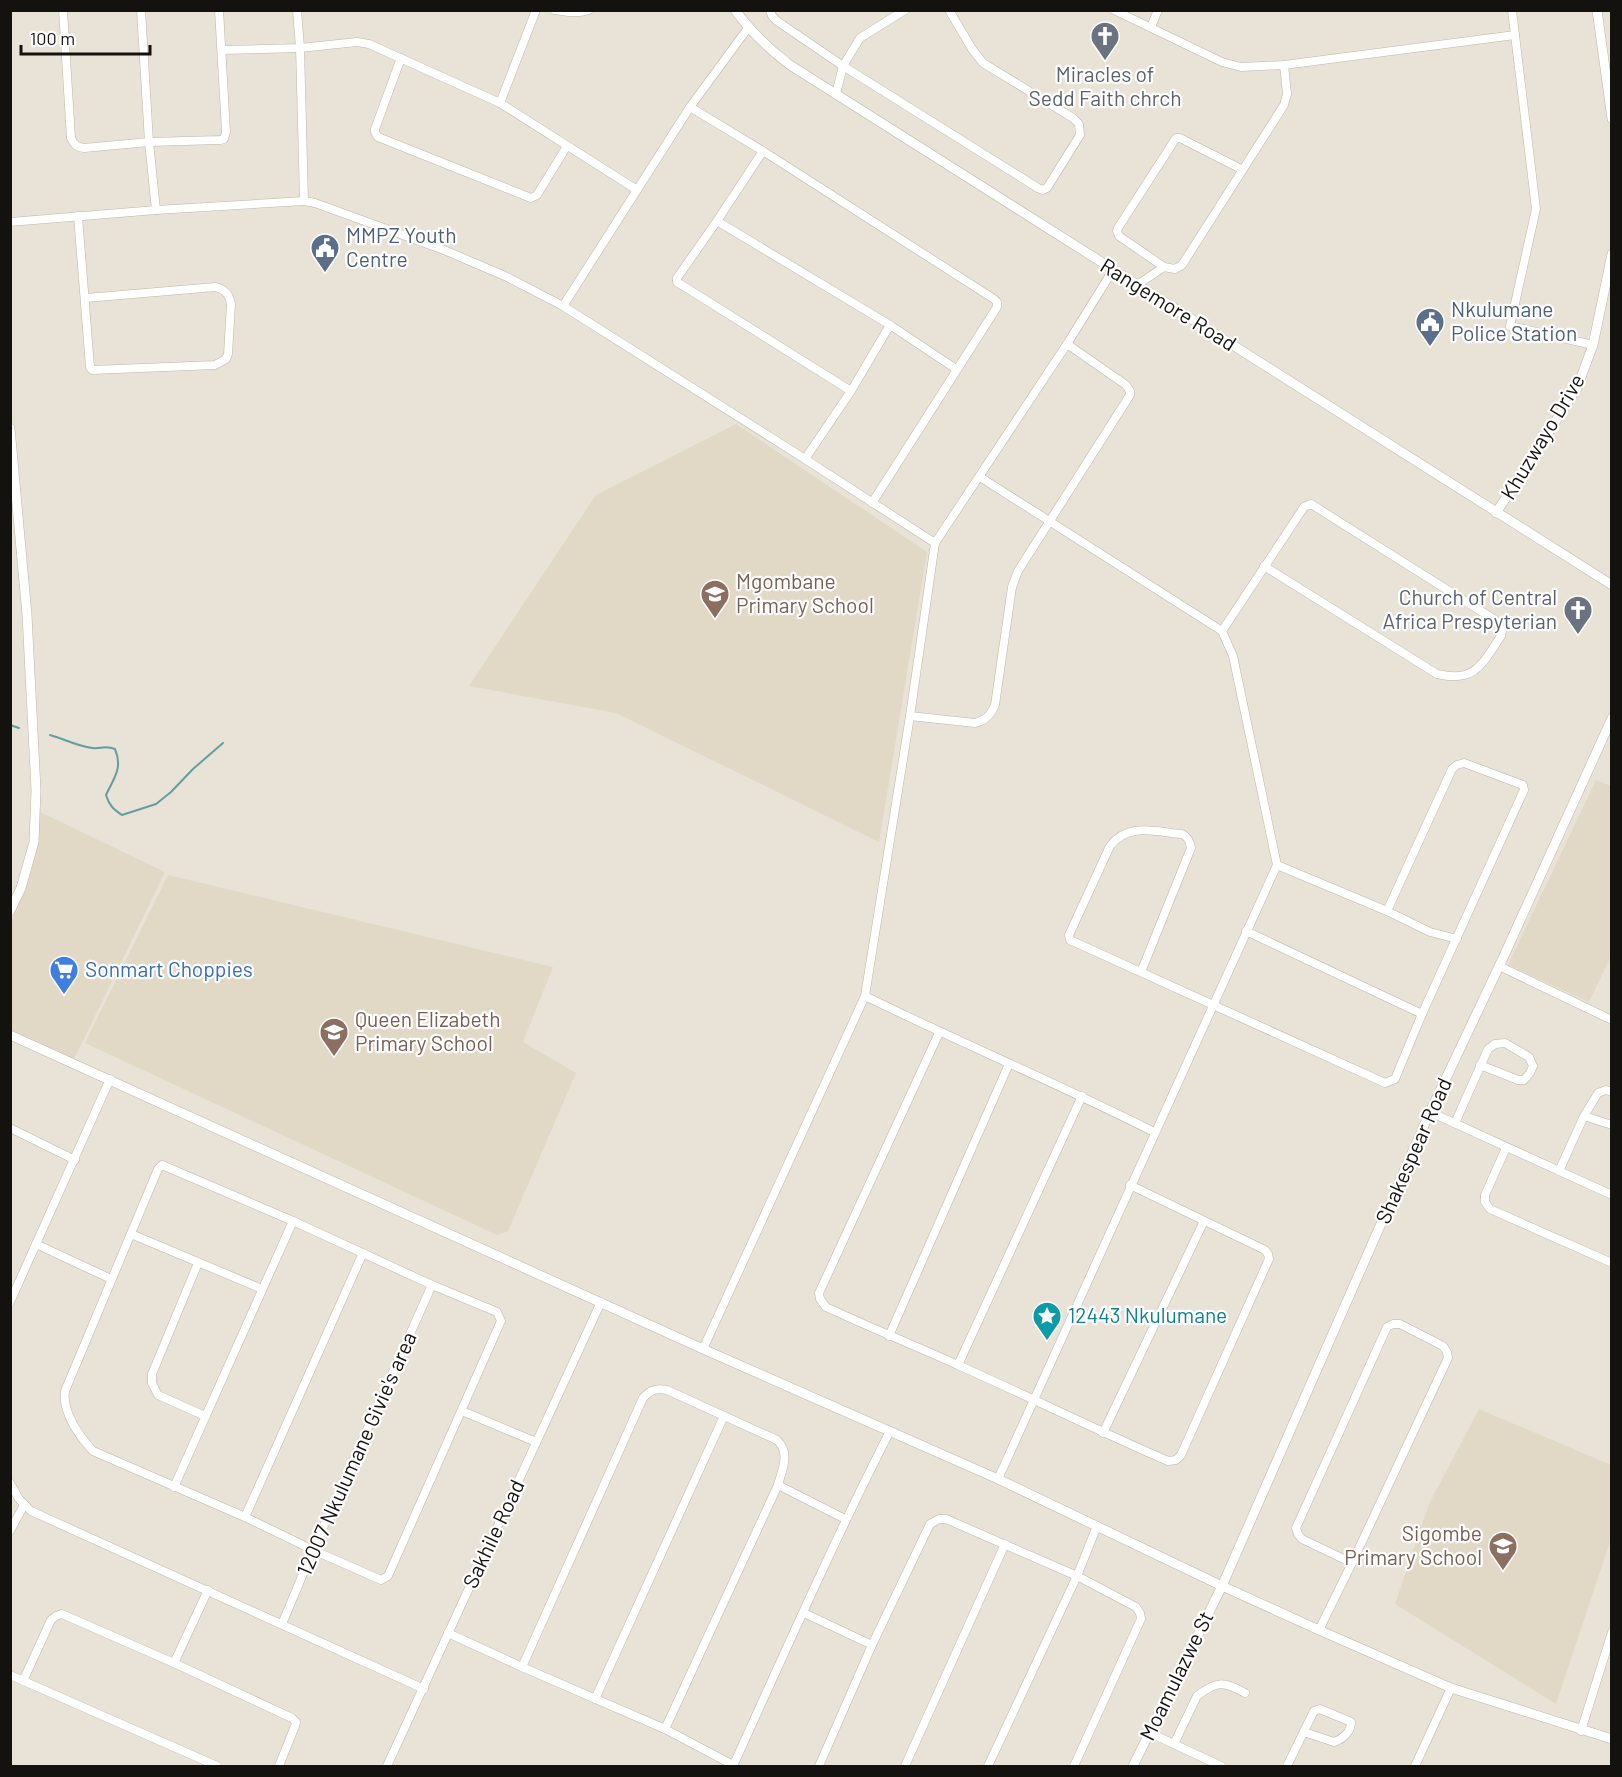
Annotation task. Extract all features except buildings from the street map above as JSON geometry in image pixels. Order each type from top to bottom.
[{"type":"street","points":[[63,10],[71,138],[77,147],[84,148],[225,138],[219,10]]},
{"type":"street","points":[[141,10],[149,142],[156,210]]},
{"type":"street","points":[[297,10],[300,48],[303,201]]},
{"type":"street","points":[[500,103],[536,10]]},
{"type":"street","points":[[554,10],[582,13],[589,10]]},
{"type":"street","name":"Rangemore Road","points":[[735,10],[748,28],[790,65],[1611,585]]},
{"type":"street","points":[[770,10],[777,21],[843,66],[1038,188],[1047,188],[1080,135],[1079,124],[1073,118],[983,63],[949,10]]},
{"type":"street","points":[[836,94],[843,66],[860,38],[905,10]]},
{"type":"street","points":[[1114,10],[1231,65],[1241,67],[1284,65],[1515,35]]},
{"type":"street","points":[[1151,27],[1158,10]]},
{"type":"street","points":[[1512,10],[1536,209],[1510,326],[1593,345]]},
{"type":"street","points":[[1598,10],[1611,119]]},
{"type":"street","points":[[563,306],[690,107],[748,28]]},
{"type":"street","points":[[222,50],[300,48],[363,42],[500,103],[637,190]]},
{"type":"street","points":[[401,58],[375,129],[378,137],[531,198],[537,195],[567,146]]},
{"type":"street","points":[[1243,170],[1179,138],[1173,141],[1129,209],[1117,231],[1119,236],[1164,267],[1175,269],[1182,265],[1243,170],[1286,100],[1284,65]]},
{"type":"street","points":[[690,107],[763,151],[997,302],[997,307],[872,503]]},
{"type":"street","points":[[763,151],[676,278],[676,282],[851,392]]},
{"type":"street","points":[[10,222],[156,210],[303,201],[315,203],[444,250],[506,276],[563,306],[935,543]]},
{"type":"street","points":[[78,216],[92,370],[215,365],[226,359],[231,304],[229,296],[222,288],[215,286],[86,298]]},
{"type":"street","points":[[717,221],[890,326],[956,369]]},
{"type":"street","name":"Khuzwayo Drive","points":[[1496,513],[1577,388],[1593,345],[1610,273],[1611,254]]},
{"type":"street","points":[[1137,285],[1164,267]]},
{"type":"street","points":[[703,1349],[865,996],[935,543],[1067,344],[1113,270]]},
{"type":"street","points":[[806,459],[851,392],[890,326]]},
{"type":"street","points":[[910,716],[975,723],[988,718],[995,705],[1014,580],[1130,395],[1126,385],[1067,344]]},
{"type":"street","points":[[10,428],[27,615],[36,790],[34,842],[24,879],[10,911]]},
{"type":"street","points":[[980,477],[1222,631],[1233,656],[1277,864],[998,1479]]},
{"type":"street","points":[[1222,631],[1264,566],[1304,507],[1311,504],[1495,620],[1502,631],[1501,636],[1480,666],[1469,674],[1460,677],[1437,674],[1264,566]]},
{"type":"street","name":"Shakespear Road","points":[[1222,1586],[1430,1113],[1611,718]]},
{"type":"street","points":[[1141,972],[1191,848],[1190,841],[1182,834],[1136,830],[1126,832],[1116,839],[1110,846],[1069,935],[1073,941],[1212,1005],[1385,1083],[1395,1079],[1422,1014],[1524,790],[1523,786],[1464,763],[1452,769],[1387,911]]},
{"type":"street","points":[[1277,864],[1430,932],[1457,939]]},
{"type":"street","points":[[1246,931],[1422,1014]]},
{"type":"street","points":[[1499,966],[1611,1020]]},
{"type":"street","points":[[865,996],[1008,1064],[1082,1096],[1154,1132]]},
{"type":"street","points":[[939,1032],[819,1293],[826,1307],[958,1365],[1103,1433],[1168,1461],[1176,1460],[1181,1455],[1269,1259],[1264,1250],[1130,1185]]},
{"type":"street","points":[[10,1035],[703,1349],[998,1479],[1319,1630],[1451,1688],[1611,1739]]},
{"type":"street","points":[[1455,1123],[1480,1065],[1488,1049],[1495,1044],[1505,1043],[1530,1057],[1533,1065],[1524,1080],[1518,1080],[1480,1065]]},
{"type":"street","points":[[889,1336],[1008,1064]]},
{"type":"street","points":[[11,1301],[110,1079]]},
{"type":"street","points":[[1559,1171],[1584,1116],[1598,1093],[1606,1090],[1611,1092]]},
{"type":"street","points":[[958,1365],[1082,1096]]},
{"type":"street","points":[[1430,1113],[1611,1195]]},
{"type":"street","points":[[1584,1116],[1611,1125]]},
{"type":"street","points":[[10,1128],[75,1160]]},
{"type":"street","points":[[1506,1148],[1485,1195],[1485,1202],[1490,1209],[1611,1263]]},
{"type":"street","points":[[165,1165],[497,1312],[501,1321],[387,1577],[381,1580],[245,1517],[93,1451],[81,1436],[67,1408],[64,1399],[65,1391],[131,1234],[158,1169],[165,1165]]},
{"type":"street","points":[[174,1487],[293,1221]]},
{"type":"street","points":[[1103,1433],[1204,1221]]},
{"type":"street","points":[[131,1234],[261,1289]]},
{"type":"street","points":[[36,1244],[111,1279]]},
{"type":"street","points":[[245,1517],[363,1253]]},
{"type":"street","points":[[198,1263],[152,1374],[152,1383],[158,1395],[205,1416]]},
{"type":"street","name":"12007 Nkulumane Givie's area","points":[[282,1624],[432,1285]]},
{"type":"street","name":"Sakhile Road","points":[[387,1767],[601,1302]]},
{"type":"street","points":[[1319,1630],[1352,1563],[1448,1358],[1443,1346],[1400,1324],[1387,1327],[1296,1528],[1302,1539],[1352,1563]]},
{"type":"street","points":[[522,1667],[643,1398],[655,1389],[667,1390],[777,1440],[786,1456],[778,1485],[665,1729]]},
{"type":"street","points":[[462,1411],[536,1442]]},
{"type":"street","points":[[595,1699],[724,1416]]},
{"type":"street","points":[[448,1633],[665,1729],[733,1766],[845,1519],[890,1431]]},
{"type":"street","points":[[10,1483],[24,1505],[31,1511],[424,1689]]},
{"type":"street","points":[[778,1485],[845,1519]]},
{"type":"street","points":[[10,1531],[24,1505]]},
{"type":"street","points":[[819,1767],[872,1646],[930,1524],[939,1519],[946,1519],[1077,1576],[1136,1607],[1140,1613],[1141,1619],[1074,1767]]},
{"type":"street","points":[[988,1767],[1077,1576],[1096,1526]]},
{"type":"street","points":[[905,1767],[1005,1545]]},
{"type":"street","name":"Moamulazwe St","points":[[1133,1767],[1148,1732],[1222,1586]]},
{"type":"street","points":[[174,1663],[208,1590]]},
{"type":"street","points":[[804,1613],[872,1646]]},
{"type":"street","points":[[23,1680],[51,1620],[62,1614],[284,1713],[296,1722],[279,1767]]},
{"type":"street","points":[[1581,1731],[1611,1632]]},
{"type":"street","points":[[1602,1662],[1611,1665]]},
{"type":"street","points":[[10,1675],[217,1767]]},
{"type":"street","points":[[1174,1744],[1197,1696],[1203,1691],[1221,1684],[1231,1685],[1245,1693]]},
{"type":"street","points":[[1415,1767],[1451,1688]]},
{"type":"street","points":[[1287,1767],[1314,1711],[1316,1709],[1351,1722],[1352,1726],[1344,1738],[1334,1742],[1304,1732]]},
{"type":"street","points":[[1148,1732],[1221,1767]]},
{"type":"shaded area","name":"Mgombane Primary School","points":[[736,424],[927,552],[879,842],[616,713],[469,686],[596,495]]},
{"type":"shaded area","points":[[1596,780],[1611,786],[1612,954],[1589,1002],[1508,965]]},
{"type":"shaded area","points":[[40,812],[165,872],[74,1059],[11,1030],[11,921],[27,884],[38,843]]},
{"type":"shaded area","name":"Queen Elizabeth Primary School","points":[[168,875],[553,967],[523,1042],[576,1073],[508,1231],[497,1235],[85,1043]]},
{"type":"shaded area","name":"Sigombe Primary School","points":[[1479,1409],[1611,1465],[1611,1539],[1556,1704],[1395,1604],[1429,1504]]},
{"type":"waterway","points":[[10,725],[19,728]]},
{"type":"waterway","points":[[50,735],[86,747],[115,749],[118,767],[106,795],[108,802],[122,815],[156,804],[223,743]]},
{"type":"place","name":"Miracles of Sedd Faith chrch","points":[[1105,62]]},
{"type":"place","name":"MMPZ Youth Centre","points":[[325,274]]},
{"type":"place","name":"Nkulumane Police Station","points":[[1430,348]]},
{"type":"place","name":"Mgombane Primary School","points":[[715,620]]},
{"type":"place","name":"Church of Central Africa Prespyterian","points":[[1578,636]]},
{"type":"place","name":"Sonmart Choppies","points":[[64,996]]},
{"type":"place","name":"Queen Elizabeth Primary School","points":[[334,1058]]},
{"type":"place","name":"12443 Nkulumane","points":[[1047,1342]]},
{"type":"place","name":"Sigombe Primary School","points":[[1503,1572]]}]
